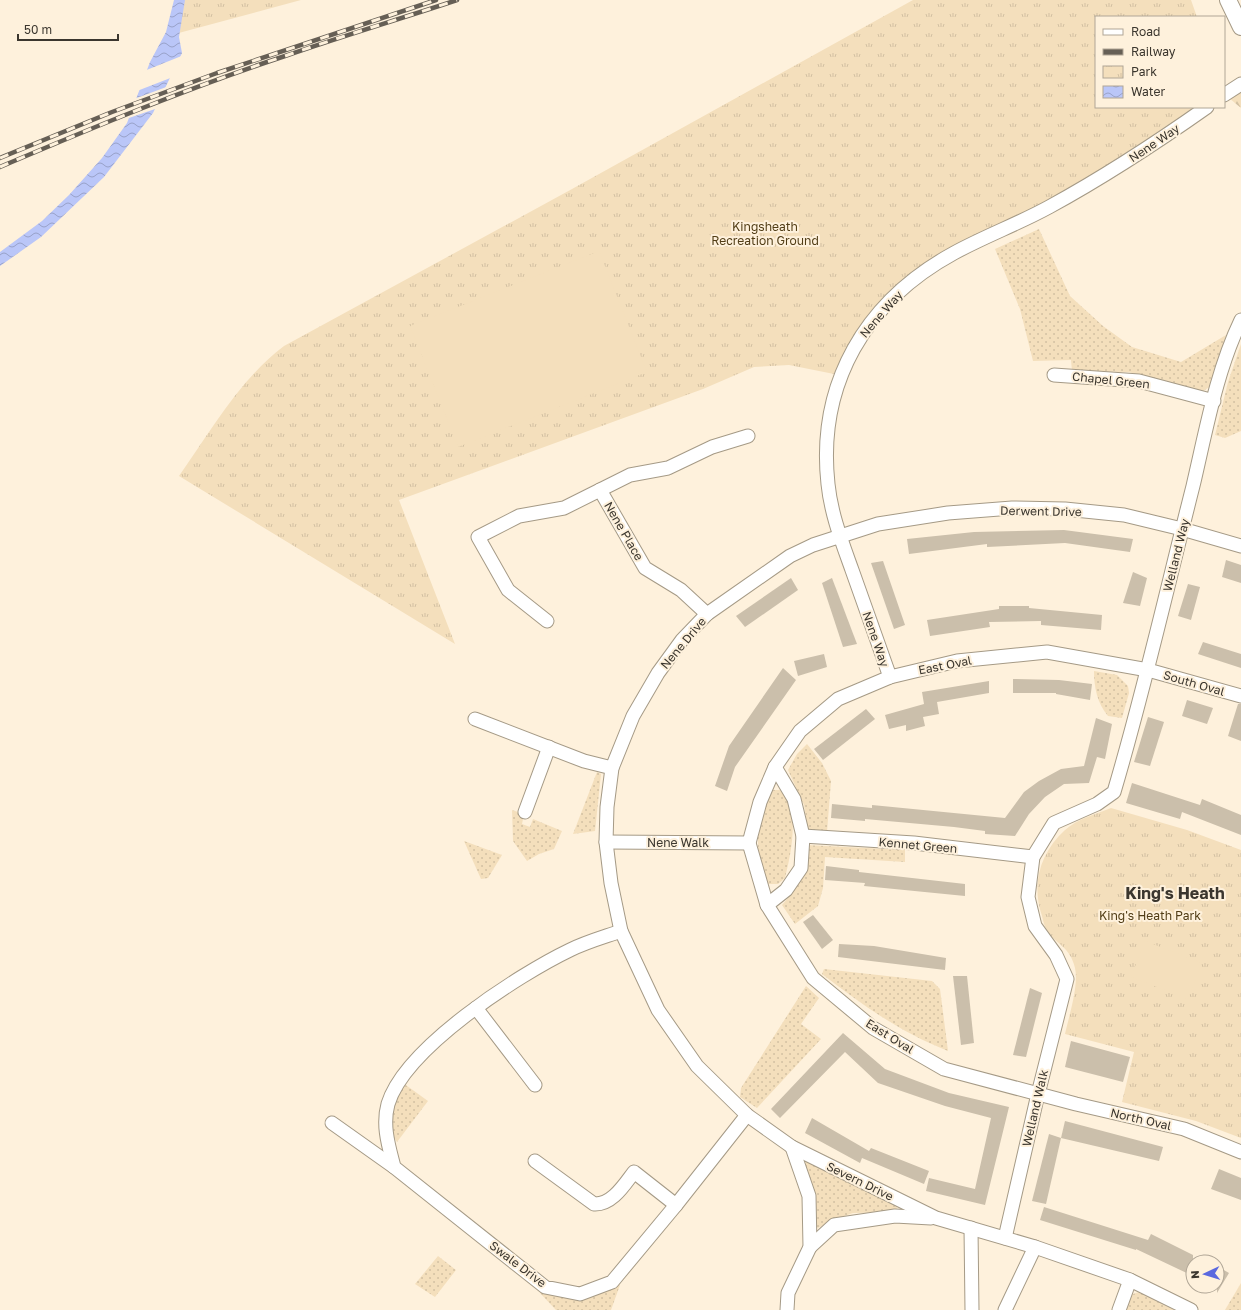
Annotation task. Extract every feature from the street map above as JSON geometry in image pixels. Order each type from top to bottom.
[{"type":"street","points":[[1228,0],[1241,27]]},
{"type":"street","points":[[1225,94],[1241,84]]},
{"type":"street","name":"Nene Way","points":[[890,677],[840,536],[828,485],[827,431],[834,393],[840,375],[857,343],[870,324],[898,293],[920,274],[953,254],[1038,213],[1092,183],[1140,153],[1206,108]]},
{"type":"street","name":"Welland Way","points":[[1033,857],[1054,823],[1097,804],[1114,792],[1148,670],[1214,400],[1232,340],[1241,320]]},
{"type":"street","name":"Chapel Green","points":[[1054,375],[1139,381],[1214,400]]},
{"type":"street","name":"Nene Place","points":[[547,620],[508,590],[478,537],[519,516],[564,508],[630,475],[668,468],[712,447],[748,436]]},
{"type":"street","name":"Nene Place","points":[[600,490],[645,568],[681,590],[707,614]]},
{"type":"street","name":"Derwent Drive","points":[[840,536],[878,524],[916,517],[1012,508],[1065,509],[1124,516],[1182,529],[1241,546]]},
{"type":"street","name":"Nene Drive","points":[[621,931],[611,883],[606,842],[607,807],[612,768],[633,716],[658,673],[682,640],[707,614],[790,556],[813,545],[840,536]]},
{"type":"street","name":"East Oval","points":[[1038,1094],[944,1069],[873,1028],[813,978],[767,905],[750,843],[760,802],[775,767],[800,731],[838,699],[890,677],[957,661],[1047,652],[1148,670]]},
{"type":"street","name":"South Oval","points":[[1148,670],[1241,696]]},
{"type":"street","points":[[475,719],[584,761],[612,768]]},
{"type":"street","points":[[525,812],[549,747]]},
{"type":"street","points":[[767,905],[786,890],[800,868],[803,836],[794,799],[775,767]]},
{"type":"street","name":"Kennet Green","points":[[803,836],[914,843],[1033,857]]},
{"type":"street","name":"Nene Walk","points":[[606,842],[750,843]]},
{"type":"street","name":"Welland Walk","points":[[1005,1238],[1038,1094],[1067,979],[1056,955],[1035,926],[1028,897],[1033,857]]},
{"type":"street","points":[[394,1167],[386,1137],[388,1105],[397,1084],[442,1036],[476,1008],[514,981],[571,950],[621,931]]},
{"type":"street","name":"Severn Drive","points":[[621,931],[658,1010],[697,1066],[747,1114],[792,1147],[936,1218],[1035,1247],[1130,1280],[1191,1310]]},
{"type":"street","points":[[476,1008],[535,1085]]},
{"type":"street","name":"North Oval","points":[[1038,1094],[1184,1129],[1241,1152]]},
{"type":"street","name":"Swale Drive","points":[[332,1123],[394,1167],[545,1287],[580,1294],[612,1282],[676,1205],[747,1114]]},
{"type":"street","points":[[792,1147],[808,1196],[810,1247]]},
{"type":"street","points":[[535,1161],[594,1204],[603,1204],[608,1201],[620,1190],[634,1172],[676,1205]]},
{"type":"street","points":[[787,1310],[788,1293],[810,1247],[834,1225],[895,1216],[936,1218]]},
{"type":"street","points":[[971,1228],[972,1310]]},
{"type":"street","points":[[1004,1310],[1035,1247]]},
{"type":"street","points":[[1119,1310],[1130,1280]]},
{"type":"green space","points":[[181,0],[301,0],[175,34]]},
{"type":"green space","name":"Kingsheath Recreation Ground","points":[[913,0],[1191,0],[1197,16],[1095,16],[1095,108],[1193,108],[1135,149],[1094,175],[1052,199],[977,234],[932,258],[893,289],[870,313],[849,343],[834,374],[789,365],[754,367],[703,389],[399,500],[455,644],[179,476],[214,424],[240,390],[268,359],[284,346],[572,189]]},
{"type":"green space","points":[[1241,92],[1241,108],[1229,98]]},
{"type":"green space","points":[[1039,229],[1070,296],[1103,326],[1132,347],[1181,362],[1226,335],[1211,386],[1200,393],[1129,372],[1072,371],[1071,360],[1033,361],[1020,309],[995,249]]},
{"type":"green space","points":[[599,251],[647,372],[458,447],[410,326]]},
{"type":"green space","points":[[1241,344],[1241,431],[1225,438],[1215,435],[1228,382]]},
{"type":"green space","points":[[1094,671],[1117,675],[1128,686],[1129,693],[1122,718],[1108,716],[1101,706],[1097,695]]},
{"type":"green space","points":[[807,744],[822,763],[831,781],[827,832],[808,829],[804,805],[788,770],[797,754]]},
{"type":"green space","points":[[597,772],[601,774],[595,831],[573,834]]},
{"type":"green space","points":[[770,790],[780,790],[786,798],[792,820],[792,844],[785,878],[778,884],[767,884],[758,849],[758,829]]},
{"type":"green space","name":"King's Heath Park","points":[[1111,808],[1187,830],[1241,850],[1241,1138],[1196,1121],[1122,1102],[1134,1052],[1065,1034],[1075,992],[1075,968],[1070,955],[1051,935],[1044,925],[1037,892],[1040,870],[1049,849],[1065,830],[1081,820]]},
{"type":"green space","points":[[512,810],[524,814],[522,824],[530,827],[533,819],[562,831],[554,849],[539,854],[527,861],[513,841]]},
{"type":"green space","points":[[464,841],[502,855],[488,878],[481,879]]},
{"type":"green space","points":[[806,845],[905,850],[905,862],[825,857],[823,888],[818,906],[795,924],[782,905],[794,891]]},
{"type":"green space","points":[[1145,941],[1202,963],[1188,999],[1131,977]]},
{"type":"green space","points":[[824,969],[932,981],[940,989],[948,1051],[913,1035],[882,1017],[852,997],[822,974]]},
{"type":"green space","points":[[806,986],[819,998],[801,1024],[821,1039],[757,1108],[740,1097],[741,1088]]},
{"type":"green space","points":[[403,1083],[428,1101],[397,1142],[392,1129],[392,1121],[397,1096]]},
{"type":"green space","points":[[806,1161],[897,1207],[896,1212],[853,1213],[833,1220],[818,1228],[816,1227],[813,1195],[805,1164]]},
{"type":"green space","points":[[438,1256],[456,1270],[435,1297],[415,1284]]},
{"type":"green space","points":[[616,1282],[620,1285],[611,1310],[556,1310],[540,1293],[541,1290],[563,1297]]},
{"type":"green space","points":[[1241,1283],[1241,1310],[1225,1310]]},
{"type":"green space","points":[[1139,1292],[1174,1310],[1123,1310],[1130,1295]]},
{"type":"water","points":[[174,0],[185,0],[179,37],[182,53],[153,113],[104,177],[41,237],[0,266],[0,252],[42,221],[69,195],[102,158],[127,123],[150,62],[166,32]]},
{"type":"pier","points":[[184,55],[173,77],[137,91],[144,71]]},
{"type":"pier","points":[[169,86],[158,108],[126,119],[134,99]]},
{"type":"building","points":[[1064,530],[1133,539],[1130,552],[1065,543],[987,547],[987,544],[909,554],[907,539],[974,532]]},
{"type":"building","points":[[1226,560],[1241,565],[1241,583],[1222,577]]},
{"type":"building","points":[[883,561],[905,625],[894,629],[871,563]]},
{"type":"building","points":[[1133,572],[1147,578],[1140,606],[1123,603]]},
{"type":"building","points":[[791,578],[798,590],[745,627],[736,616]]},
{"type":"building","points":[[832,578],[857,644],[843,647],[822,583]]},
{"type":"building","points":[[1188,584],[1200,587],[1191,620],[1178,616]]},
{"type":"building","points":[[999,606],[1029,606],[1029,608],[1102,615],[1101,630],[1041,625],[1041,621],[989,622],[990,627],[930,636],[927,620],[999,609]]},
{"type":"building","points":[[1203,642],[1241,654],[1241,668],[1198,654]]},
{"type":"building","points":[[824,654],[827,667],[798,676],[794,661]]},
{"type":"building","points":[[783,668],[796,680],[735,767],[727,791],[715,786],[729,746]]},
{"type":"building","points":[[1013,679],[1059,680],[1092,684],[1090,700],[1056,693],[1013,693]]},
{"type":"building","points":[[989,681],[989,693],[937,702],[939,714],[923,717],[925,726],[906,731],[906,725],[889,729],[885,715],[924,704],[922,692]]},
{"type":"building","points":[[1187,700],[1213,708],[1207,724],[1182,716]]},
{"type":"building","points":[[1238,704],[1241,704],[1241,741],[1228,736]]},
{"type":"building","points":[[866,709],[875,719],[823,760],[814,749]]},
{"type":"building","points":[[1148,717],[1164,722],[1150,766],[1134,762]]},
{"type":"building","points":[[1096,718],[1112,724],[1105,759],[1097,757],[1089,783],[1064,784],[1045,797],[1029,814],[1015,836],[985,834],[985,831],[954,827],[865,819],[865,821],[831,818],[832,804],[872,808],[872,805],[1005,818],[1024,792],[1039,781],[1061,769],[1084,766]]},
{"type":"building","points":[[1132,783],[1200,805],[1202,799],[1241,815],[1241,835],[1182,812],[1180,819],[1126,803]]},
{"type":"building","points":[[826,866],[859,870],[859,872],[965,884],[965,896],[864,886],[865,883],[825,880]]},
{"type":"building","points":[[813,915],[833,940],[822,949],[803,922]]},
{"type":"building","points":[[839,944],[874,946],[946,958],[945,970],[838,957]]},
{"type":"building","points":[[953,976],[967,976],[974,1043],[961,1045]]},
{"type":"building","points":[[1030,988],[1042,993],[1026,1057],[1013,1055]]},
{"type":"building","points":[[843,1033],[885,1069],[949,1093],[1009,1107],[985,1205],[926,1191],[929,1178],[975,1189],[991,1118],[945,1106],[878,1083],[845,1052],[780,1118],[771,1109]]},
{"type":"building","points":[[1071,1041],[1130,1057],[1123,1082],[1065,1067]]},
{"type":"building","points":[[812,1118],[869,1151],[871,1148],[929,1171],[924,1184],[862,1158],[860,1163],[805,1133]]},
{"type":"building","points":[[1065,1121],[1163,1147],[1159,1161],[1061,1138]]},
{"type":"building","points":[[1049,1134],[1061,1138],[1046,1204],[1032,1201]]},
{"type":"building","points":[[1219,1169],[1241,1178],[1241,1200],[1211,1189]]},
{"type":"building","points":[[1044,1207],[1148,1240],[1151,1234],[1191,1254],[1185,1254],[1185,1272],[1136,1249],[1040,1220]]},
{"type":"building","points":[[1225,1271],[1229,1273],[1225,1280]]},
{"type":"railway","points":[[0,158],[112,112],[217,73],[436,0]]},
{"type":"railway","points":[[0,167],[213,81],[328,41],[457,0]]},
{"type":"district","name":"King's Heath","points":[[1175,893]]}]
